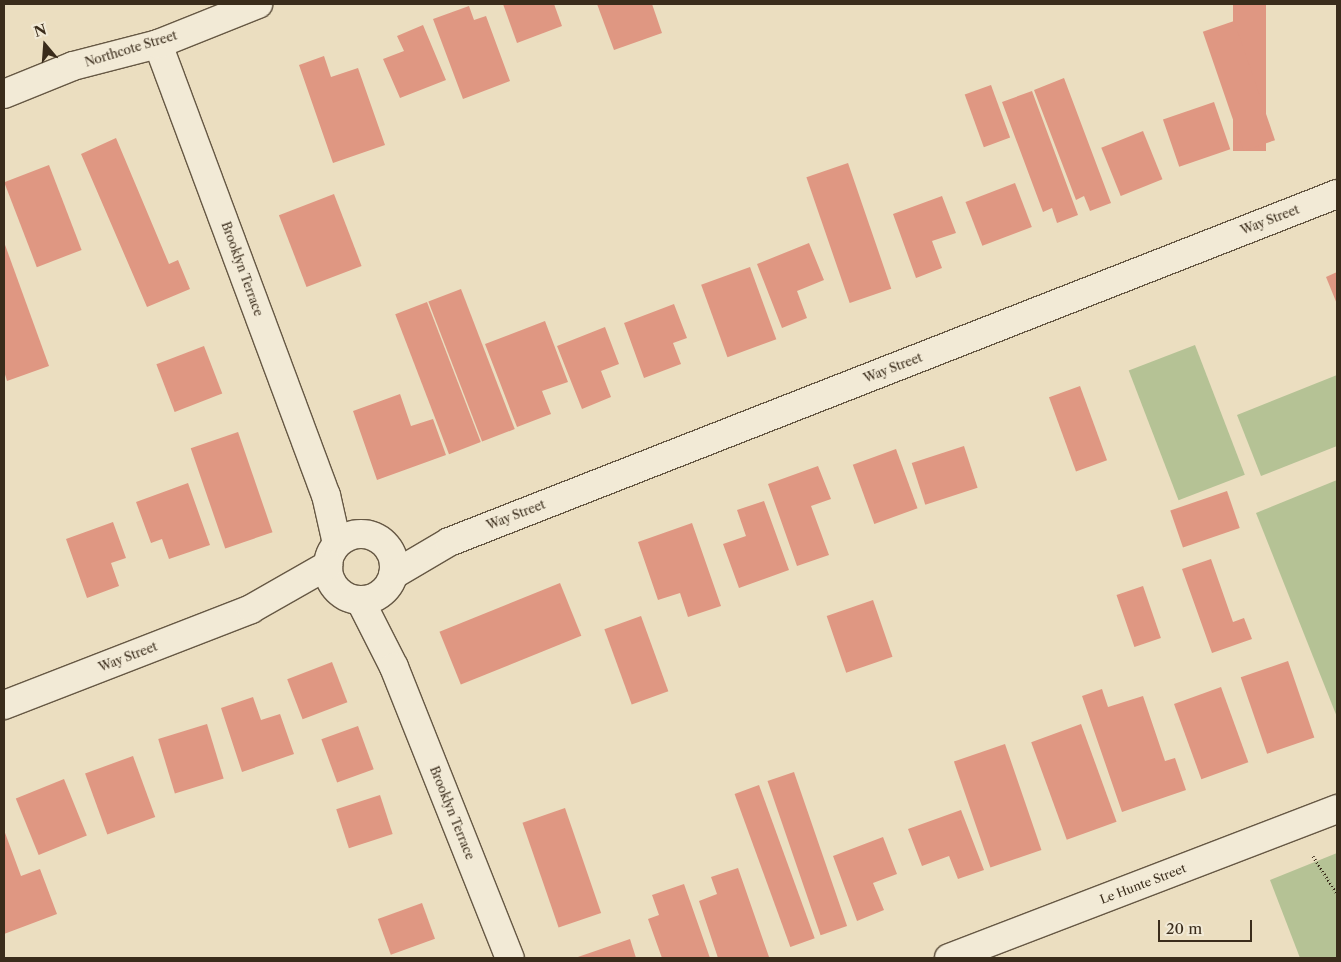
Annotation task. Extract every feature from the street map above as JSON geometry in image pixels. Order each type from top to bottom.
[{"type":"street","name":"Northcote Street","points":[[4,94],[73,66],[158,44],[258,4]]},
{"type":"street","name":"Brooklyn Terrace","points":[[158,44],[326,495],[339,548],[373,582],[394,667],[510,958]]},
{"type":"street","name":"Way Street","points":[[4,705],[252,609],[373,582],[449,542],[1337,194]]},
{"type":"street","points":[[339,548],[373,536],[373,582]]},
{"type":"street","name":"Way Street","points":[[252,609],[339,548]]},
{"type":"street","name":"Le Hunte Street","points":[[949,958],[1337,809]]},
{"type":"path","points":[[1314,856],[1337,894]]},
{"type":"green space","points":[[1195,345],[1245,475],[1179,500],[1129,370]]},
{"type":"green space","points":[[1337,375],[1337,446],[1261,476],[1237,415]]},
{"type":"green space","points":[[1337,480],[1337,717],[1256,513]]},
{"type":"green space","points":[[1337,853],[1337,958],[1300,958],[1270,880]]},
{"type":"building","points":[[503,4],[554,4],[562,26],[517,43]]},
{"type":"building","points":[[597,4],[652,4],[662,33],[614,50]]},
{"type":"building","points":[[1233,4],[1266,4],[1266,151],[1233,151]]},
{"type":"building","points":[[469,6],[474,20],[486,16],[510,81],[463,99],[433,19]]},
{"type":"building","points":[[1234,21],[1275,140],[1244,151],[1203,32]]},
{"type":"building","points":[[423,25],[446,80],[400,98],[383,59],[404,51],[397,36]]},
{"type":"building","points":[[324,56],[331,77],[358,68],[385,145],[333,163],[299,65]]},
{"type":"building","points":[[1064,78],[1111,203],[1090,211],[1084,196],[1076,200],[1034,90]]},
{"type":"building","points":[[991,85],[1010,138],[984,147],[965,95]]},
{"type":"building","points":[[1032,91],[1078,215],[1057,223],[1052,208],[1043,212],[1002,102]]},
{"type":"building","points":[[1214,102],[1230,149],[1179,167],[1163,120]]},
{"type":"building","points":[[1143,131],[1162,179],[1121,196],[1101,148]]},
{"type":"building","points":[[116,138],[169,264],[178,260],[190,289],[147,307],[81,154]]},
{"type":"building","points":[[848,163],[891,289],[850,303],[806,177]]},
{"type":"building","points":[[49,165],[82,250],[37,267],[4,182]]},
{"type":"building","points":[[1015,183],[1032,227],[982,246],[966,202]]},
{"type":"building","points":[[334,194],[362,266],[307,287],[279,215]]},
{"type":"building","points":[[942,196],[956,233],[932,241],[942,268],[916,278],[893,214]]},
{"type":"building","points":[[4,242],[49,366],[7,381],[4,371]]},
{"type":"building","points":[[809,243],[824,280],[797,291],[807,318],[782,328],[757,264]]},
{"type":"building","points":[[750,267],[776,339],[727,357],[701,285]]},
{"type":"building","points":[[1337,272],[1337,304],[1326,277]]},
{"type":"building","points":[[461,289],[515,429],[482,442],[428,302]]},
{"type":"building","points":[[427,302],[481,442],[449,454],[395,314]]},
{"type":"building","points":[[674,304],[687,338],[673,343],[681,364],[644,378],[624,323]]},
{"type":"building","points":[[545,321],[568,382],[542,391],[551,414],[517,427],[485,344]]},
{"type":"building","points":[[605,327],[619,364],[601,371],[611,397],[582,409],[557,346]]},
{"type":"building","points":[[204,346],[222,394],[175,412],[156,364]]},
{"type":"building","points":[[1080,386],[1107,460],[1076,472],[1049,397]]},
{"type":"building","points":[[400,394],[411,426],[433,419],[446,455],[377,480],[353,411]]},
{"type":"building","points":[[238,432],[273,532],[225,549],[191,448]]},
{"type":"building","points":[[964,446],[978,488],[925,505],[912,463]]},
{"type":"building","points":[[896,449],[918,508],[874,524],[853,465]]},
{"type":"building","points":[[818,466],[831,499],[811,506],[829,555],[797,566],[768,484]]},
{"type":"building","points":[[188,483],[210,545],[169,559],[162,539],[151,543],[136,502]]},
{"type":"building","points":[[1227,491],[1240,528],[1183,547],[1170,511]]},
{"type":"building","points":[[764,501],[789,570],[739,588],[723,544],[746,536],[737,510]]},
{"type":"building","points":[[113,522],[126,558],[111,563],[119,586],[87,598],[66,539]]},
{"type":"building","points":[[692,523],[721,606],[688,617],[680,593],[658,600],[638,542]]},
{"type":"building","points":[[1211,559],[1233,622],[1244,618],[1252,639],[1212,653],[1182,569]]},
{"type":"building","points":[[560,583],[581,636],[461,685],[439,632]]},
{"type":"building","points":[[1143,586],[1161,638],[1134,647],[1117,595]]},
{"type":"building","points":[[873,600],[893,657],[846,673],[827,616]]},
{"type":"building","points":[[641,616],[668,691],[632,705],[604,629]]},
{"type":"building","points":[[1288,661],[1314,738],[1267,754],[1241,677]]},
{"type":"building","points":[[332,662],[347,702],[303,719],[287,679]]},
{"type":"building","points":[[1221,687],[1248,762],[1201,779],[1174,704]]},
{"type":"building","points":[[1102,689],[1108,707],[1143,696],[1165,761],[1175,758],[1186,790],[1122,812],[1082,696]]},
{"type":"building","points":[[253,697],[261,720],[280,714],[294,754],[242,772],[221,708]]},
{"type":"building","points":[[207,724],[224,779],[175,793],[158,739]]},
{"type":"building","points":[[1081,724],[1117,822],[1067,840],[1031,742]]},
{"type":"building","points":[[358,726],[374,769],[337,783],[321,739]]},
{"type":"building","points":[[1005,744],[1041,850],[990,867],[954,762]]},
{"type":"building","points":[[133,756],[155,817],[107,835],[85,773]]},
{"type":"building","points":[[794,772],[847,926],[821,935],[768,781]]},
{"type":"building","points":[[64,779],[87,836],[39,855],[16,798]]},
{"type":"building","points":[[759,785],[815,938],[790,947],[735,794]]},
{"type":"building","points":[[380,795],[393,834],[349,848],[336,809]]},
{"type":"building","points":[[565,808],[601,913],[559,928],[522,823]]},
{"type":"building","points":[[961,810],[984,870],[958,879],[949,856],[922,866],[908,829]]},
{"type":"building","points":[[4,830],[21,876],[40,869],[57,914],[4,934]]},
{"type":"building","points":[[883,837],[897,874],[873,883],[884,910],[857,921],[833,856]]},
{"type":"building","points":[[738,868],[769,957],[766,958],[718,958],[699,901],[717,894],[711,877]]},
{"type":"building","points":[[684,884],[710,958],[662,958],[648,919],[659,915],[652,895]]},
{"type":"building","points":[[422,903],[435,939],[391,955],[378,919]]},
{"type":"building","points":[[630,939],[636,958],[575,958]]}]
